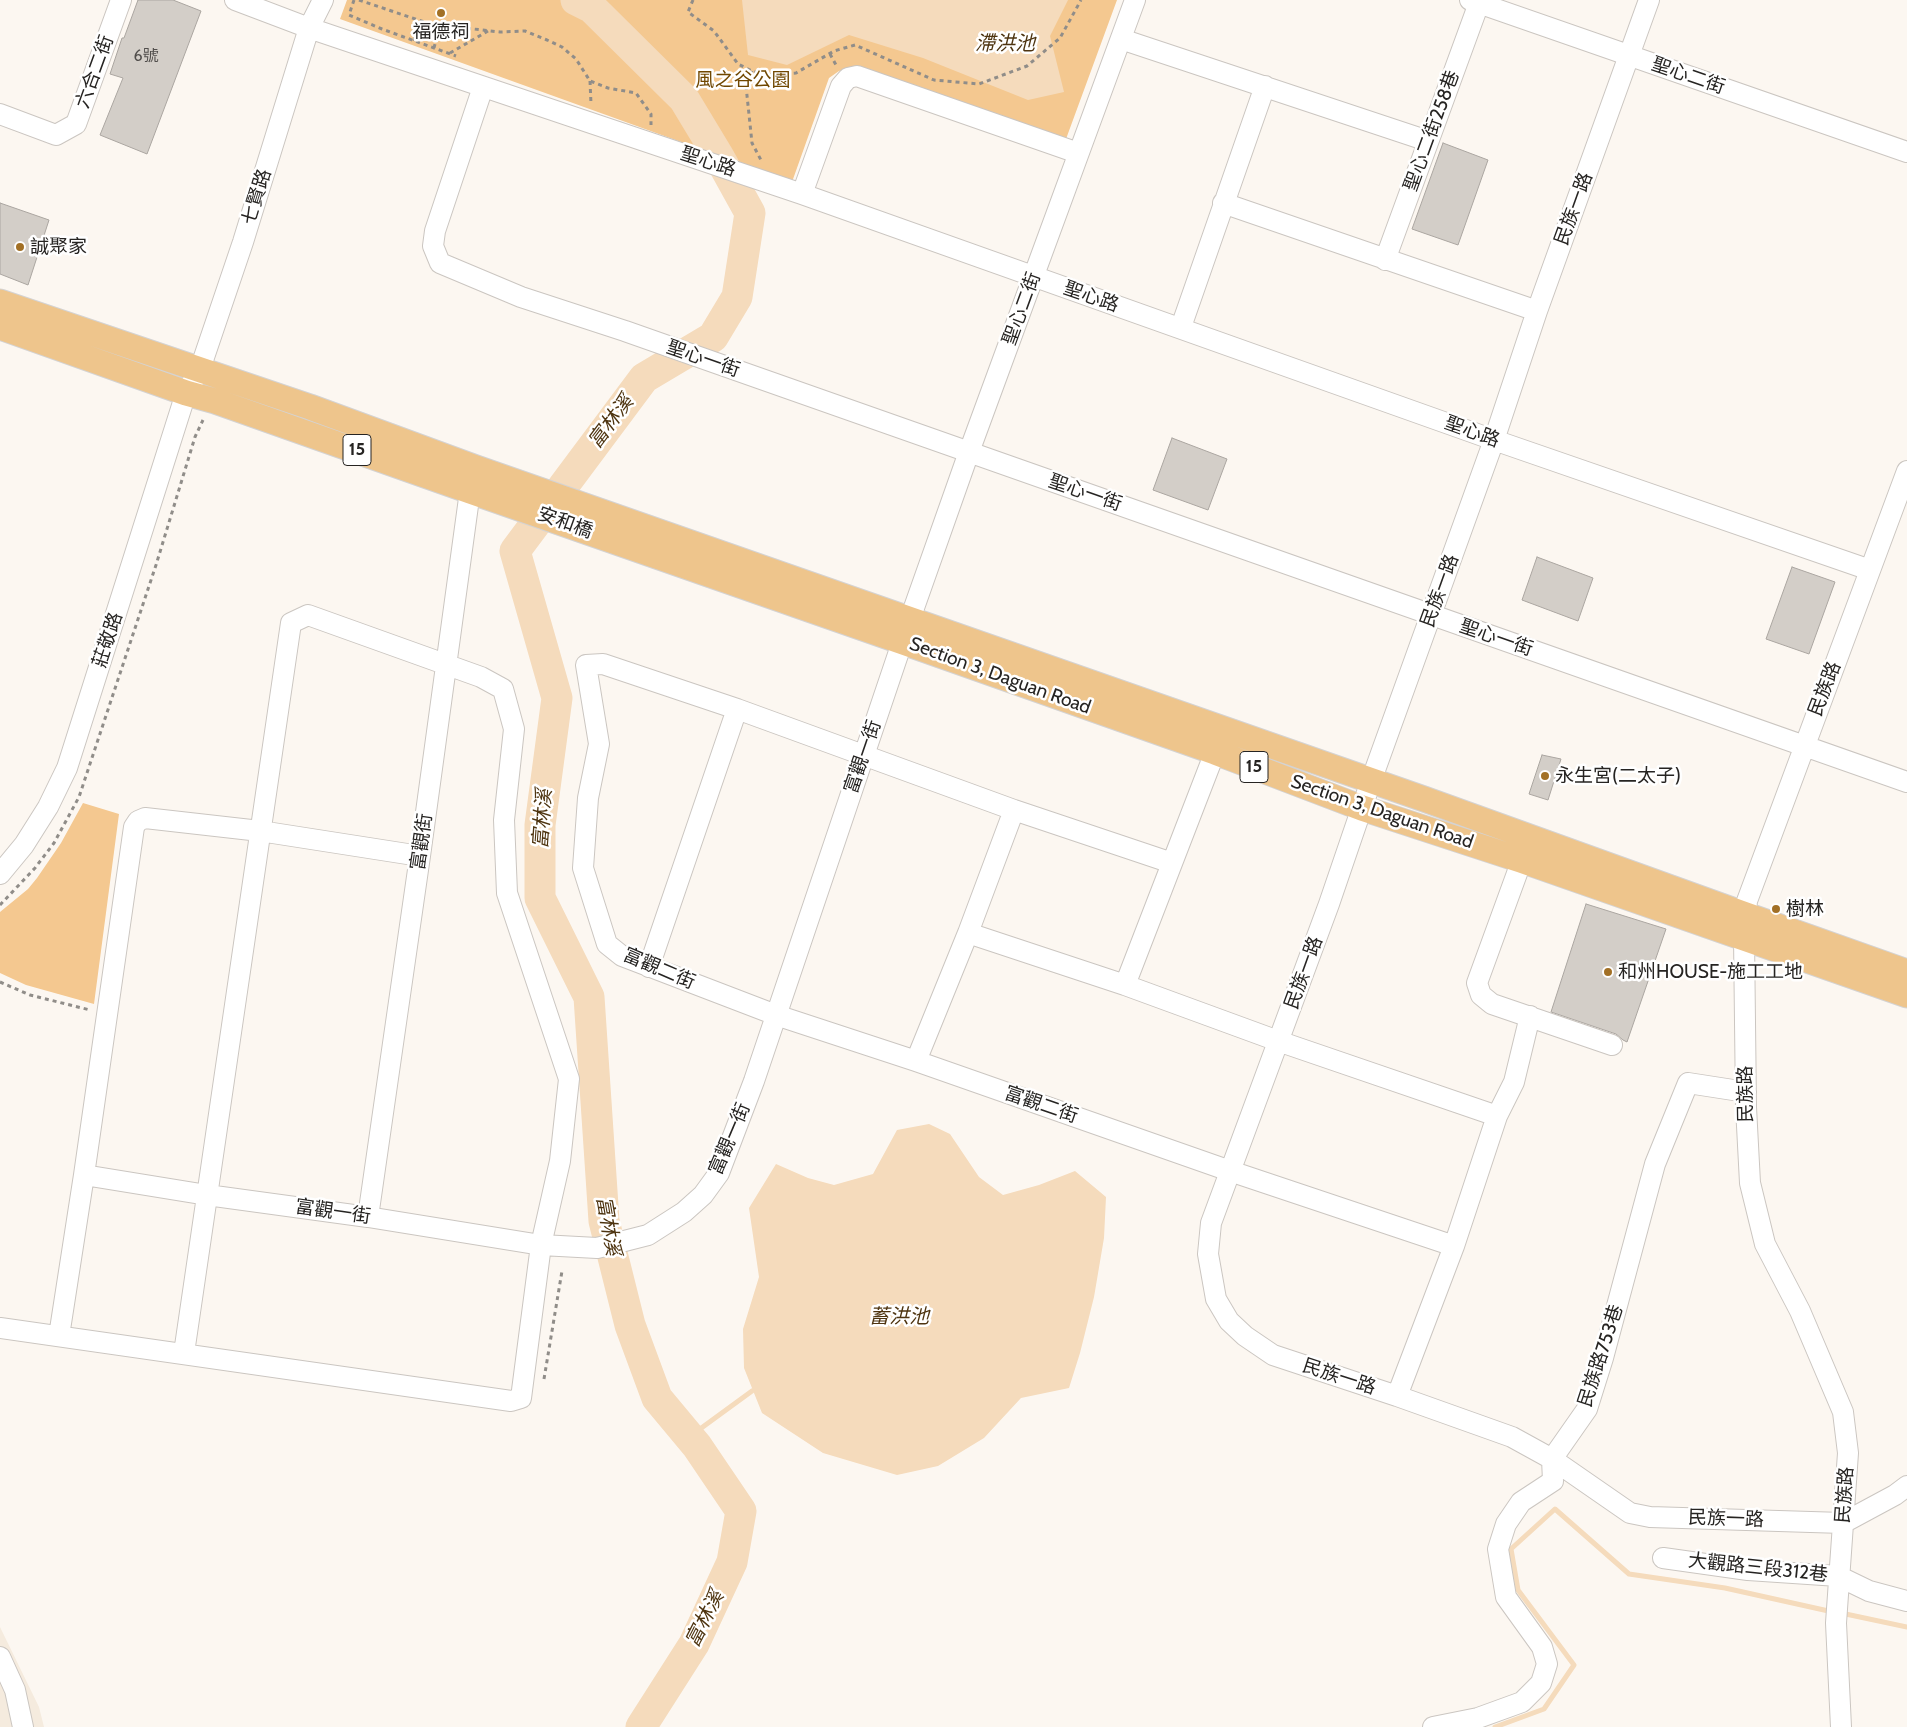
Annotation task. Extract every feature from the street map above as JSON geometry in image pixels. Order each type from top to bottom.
[{"type":"main road","name":"15","points":[[0,302],[310,407],[473,479]]},
{"type":"main road","name":"15","points":[[0,327],[186,393],[473,479],[530,499]]},
{"type":"main road","name":"安和橋","points":[[530,499],[604,511]]},
{"type":"main road","name":"安和橋","points":[[530,499],[603,536]]},
{"type":"main road","name":"Section 3, Daguan Road","points":[[604,511],[1214,752],[1362,808],[1526,849]]},
{"type":"main road","name":"Section 3, Daguan Road","points":[[603,536],[907,630],[1371,781],[1526,849],[1745,926],[1907,972]]},
{"type":"main road","name":"Section 3, Daguan Road","points":[[1745,926],[1907,995]]},
{"type":"street","name":"六合二街","points":[[0,114],[56,135],[76,124],[122,0]]},
{"type":"street","name":"聖心路","points":[[235,0],[309,28],[771,183],[1494,440],[1870,570]]},
{"type":"street","name":"七賢路","points":[[186,393],[200,369],[243,242],[309,28],[323,0]]},
{"type":"street","name":"聖心二街","points":[[907,630],[969,452],[1135,0]]},
{"type":"street","name":"民族一路","points":[[1649,0],[1537,311],[1432,615],[1211,1223],[1208,1254],[1216,1299],[1229,1321],[1245,1336],[1273,1355],[1512,1437],[1552,1459],[1630,1512],[1644,1516],[1844,1523]]},
{"type":"street","name":"聖心二街","points":[[1474,2],[1907,152]]},
{"type":"street","name":"聖心二街258巷","points":[[1385,260],[1428,141],[1474,2]]},
{"type":"street","points":[[1121,39],[1428,141]]},
{"type":"street","points":[[802,194],[841,86],[848,78],[857,76],[1078,153]]},
{"type":"street","points":[[1181,328],[1265,86]]},
{"type":"street","name":"聖心一街","points":[[483,87],[435,231],[433,246],[440,263],[521,297],[625,331],[1907,782]]},
{"type":"street","points":[[1223,203],[1537,311]]},
{"type":"street","name":"莊敬路","points":[[0,874],[24,845],[43,815],[67,768],[186,393]]},
{"type":"street","name":"民族路","points":[[1841,1727],[1836,1622],[1848,1453],[1843,1412],[1803,1319],[1765,1244],[1750,1182],[1746,1092],[1745,926],[1747,901],[1907,470]]},
{"type":"street","name":"富觀街","points":[[368,1217],[473,479]]},
{"type":"street","points":[[0,1328],[511,1400],[521,1398],[541,1245],[560,1161],[569,1079],[507,893],[504,820],[514,729],[503,689],[480,677],[446,664],[308,615],[291,623],[184,1353]]},
{"type":"street","name":"富觀一街","points":[[84,1175],[541,1245],[597,1248],[648,1234],[684,1212],[703,1195],[719,1174],[754,1081],[907,630]]},
{"type":"street","name":"富觀二街","points":[[1172,863],[1014,810],[864,754],[603,664],[586,665],[599,744],[588,798],[583,868],[607,944],[622,956],[776,1015],[916,1061],[1230,1171],[1454,1246]]},
{"type":"street","points":[[649,967],[736,709]]},
{"type":"street","points":[[1125,985],[1214,752]]},
{"type":"street","points":[[916,1061],[968,933],[1014,810]]},
{"type":"street","points":[[59,1336],[134,827],[138,821],[144,818],[260,831],[420,856]]},
{"type":"street","points":[[1526,849],[1477,983],[1481,995],[1492,1004],[1612,1045]]},
{"type":"street","points":[[968,933],[1125,985],[1278,1041],[1497,1116]]},
{"type":"street","points":[[1397,1396],[1454,1246],[1497,1116],[1514,1082],[1530,1016]]},
{"type":"street","name":"民族路753巷","points":[[1552,1459],[1587,1408],[1604,1358],[1655,1164],[1688,1083],[1746,1092]]},
{"type":"street","points":[[1433,1727],[1478,1718],[1522,1702],[1541,1683],[1547,1664],[1542,1647],[1506,1597],[1498,1549],[1506,1524],[1521,1502],[1553,1481],[1552,1459]]},
{"type":"street","points":[[1844,1523],[1895,1495],[1907,1486]]},
{"type":"street","name":"大觀路三段312巷","points":[[1663,1558],[1748,1570],[1838,1576],[1869,1591],[1907,1601]]},
{"type":"street","points":[[0,1657],[8,1694],[23,1727]]},
{"type":"path","points":[[354,0],[350,15],[382,30],[458,57]]},
{"type":"path","points":[[359,0],[430,24],[489,31],[525,31],[547,40],[562,47],[576,59],[590,81],[591,104]]},
{"type":"path","points":[[693,0],[688,12],[714,31],[738,64],[752,71],[767,75],[796,73],[834,51],[855,45],[934,80],[979,84],[1027,66],[1060,38],[1081,0]]},
{"type":"path","points":[[414,41],[420,20]]},
{"type":"path","points":[[434,48],[440,24]]},
{"type":"path","points":[[449,53],[489,31]]},
{"type":"path","points":[[752,71],[746,86],[752,143],[762,163],[753,160]]},
{"type":"path","points":[[590,81],[608,88],[636,93],[651,114],[651,126],[643,123]]},
{"type":"path","points":[[582,101],[600,107]]},
{"type":"path","points":[[0,982],[30,995],[107,1014]]},
{"type":"shaded area","points":[[0,1627],[39,1707],[44,1727],[0,1727]]},
{"type":"green space","name":"風之谷公園","points":[[347,0],[1117,0],[1066,139],[852,67],[839,71],[829,78],[792,182],[340,19]]},
{"type":"green space","points":[[83,803],[119,814],[94,1004],[26,985],[0,973],[0,912],[28,889],[37,878],[61,843]]},
{"type":"water","name":"滯洪池","points":[[742,0],[1068,0],[1050,36],[1064,92],[1028,100],[923,58],[849,35],[787,65],[748,55]]},
{"type":"water","name":"蓄洪池","points":[[929,1124],[950,1134],[979,1177],[1003,1195],[1039,1185],[1075,1171],[1106,1197],[1104,1238],[1094,1297],[1069,1388],[1021,1398],[984,1438],[938,1466],[897,1475],[823,1453],[762,1413],[744,1368],[743,1329],[759,1277],[749,1208],[776,1164],[808,1178],[834,1185],[873,1174],[897,1130]]},
{"type":"building","points":[[138,0],[173,0],[201,11],[147,154],[100,135],[123,78],[110,74],[122,38],[124,38]]},
{"type":"building","points":[[1443,143],[1488,160],[1458,245],[1412,229]]},
{"type":"building","name":"誠聚家","points":[[0,203],[49,220],[28,285],[0,274]]},
{"type":"building","points":[[1172,438],[1227,459],[1208,510],[1153,490]]},
{"type":"building","points":[[1537,557],[1593,578],[1578,621],[1522,600]]},
{"type":"building","points":[[1792,567],[1835,582],[1809,654],[1766,639]]},
{"type":"building","name":"永生宮(二太子)","points":[[1542,755],[1561,759],[1548,800],[1529,794]]},
{"type":"building","name":"和州HOUSE-施工工地","points":[[1586,904],[1666,929],[1627,1042],[1616,1034],[1551,1012]]},
{"type":"waterway","name":"富林溪","points":[[576,0],[592,8],[684,99],[750,213],[737,297],[713,337],[644,378],[515,551],[557,698],[540,825],[540,898],[589,997],[604,1221],[630,1325],[657,1398],[697,1446],[741,1511],[732,1562],[694,1644],[641,1727]]},
{"type":"waterway","points":[[689,1437],[752,1391]]},
{"type":"waterway","points":[[1495,1727],[1544,1709],[1574,1665],[1518,1590],[1511,1549],[1555,1509],[1629,1574],[1725,1588],[1833,1612]]},
{"type":"waterway","points":[[1841,1613],[1907,1627]]},
{"type":"place","name":"福德祠","points":[[441,13]]},
{"type":"place","name":"誠聚家","points":[[20,247]]},
{"type":"place","name":"永生宮(二太子)","points":[[1545,776]]},
{"type":"place","name":"樹林","points":[[1776,909]]},
{"type":"place","name":"和州HOUSE-施工工地","points":[[1608,972]]}]
